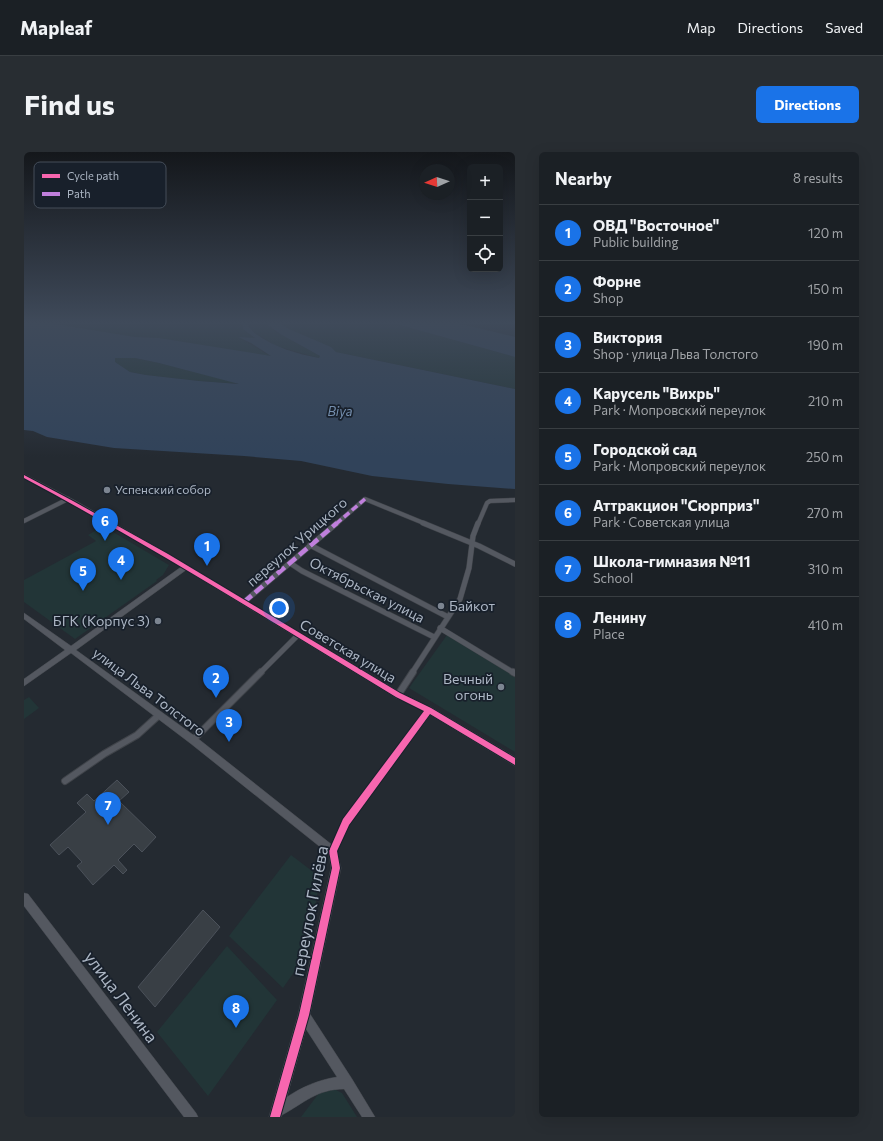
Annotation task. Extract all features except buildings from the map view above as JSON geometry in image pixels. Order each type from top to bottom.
[{"type":"street","name":"Советская улица","points":[[24,476],[68,499],[186,567],[398,695],[429,710],[515,762]]},
{"type":"street","points":[[24,521],[68,499]]},
{"type":"street","name":"переулок Урицкого","points":[[244,602],[365,499],[473,543]]},
{"type":"street","points":[[398,695],[448,617],[464,589],[473,536],[488,502],[515,500]]},
{"type":"street","points":[[473,543],[515,564]]},
{"type":"street","points":[[310,545],[448,617]]},
{"type":"street","name":"Октябрьская улица","points":[[290,563],[326,583],[434,637]]},
{"type":"street","points":[[24,683],[186,567]]},
{"type":"street","name":"улица Льва Толстого","points":[[24,614],[192,740],[333,851]]},
{"type":"street","name":"Октябрьская улица","points":[[440,628],[515,673]]},
{"type":"street","points":[[192,740],[298,635]]},
{"type":"street","name":"переулок Гилёва","points":[[277,1113],[304,1015],[336,868],[333,851],[346,822],[429,710]]},
{"type":"street","points":[[65,781],[104,754],[137,735],[159,715]]},
{"type":"street","name":"улица Ленина","points":[[24,898],[192,1117]]},
{"type":"street","points":[[304,1015],[369,1117]]},
{"type":"street","points":[[277,1113],[302,1095],[321,1086],[334,1082],[348,1083]]},
{"type":"shaded area","points":[[122,367],[175,367],[242,384],[199,381],[130,372]]},
{"type":"shaded area","points":[[409,367],[515,367],[515,389]]},
{"type":"shaded area","points":[[103,526],[169,565],[163,575],[156,580],[157,581],[75,639],[24,602],[24,580],[96,541],[88,535]]},
{"type":"shaded area","points":[[447,635],[515,676],[515,752],[409,688]]},
{"type":"shaded area","points":[[29,697],[39,708],[24,719],[24,700]]},
{"type":"shaded area","points":[[291,855],[320,877],[308,952],[283,988],[229,936]]},
{"type":"shaded area","points":[[227,946],[277,1000],[208,1096],[157,1032]]},
{"type":"shaded area","points":[[330,1087],[342,1093],[357,1117],[301,1117],[319,1093]]},
{"type":"water","name":"Biya","points":[[24,367],[123,367],[130,372],[146,375],[239,384],[174,367],[409,367],[515,389],[515,489],[372,476],[301,461],[114,448],[47,437],[33,431],[24,430]]},
{"type":"marked path","points":[[244,602],[365,499]]},
{"type":"cycle path","points":[[24,476],[166,555],[398,695],[429,710],[515,762]]},
{"type":"cycle path","points":[[275,1117],[304,1015],[336,868],[333,851],[346,822],[429,710]]},
{"type":"place","name":"Успенский собор","points":[[107,490]]},
{"type":"place","name":"Аттракцион \"Сюрприз\"","points":[[105,541]]},
{"type":"place","name":"ОВД \"Восточное\"","points":[[207,566]]},
{"type":"place","name":"Карусель \"Вихрь\"","points":[[121,580]]},
{"type":"place","name":"Городской сад","points":[[83,591]]},
{"type":"place","name":"Байкот","points":[[441,606]]},
{"type":"place","name":"БГК (Корпус 3)","points":[[158,621]]},
{"type":"place","name":"Вечный огонь","points":[[501,687]]},
{"type":"place","name":"Форне","points":[[216,698]]},
{"type":"place","name":"Виктория","points":[[229,742]]},
{"type":"place","name":"Школа-гимназия №11","points":[[108,825]]},
{"type":"place","name":"Ленину","points":[[236,1028]]}]
